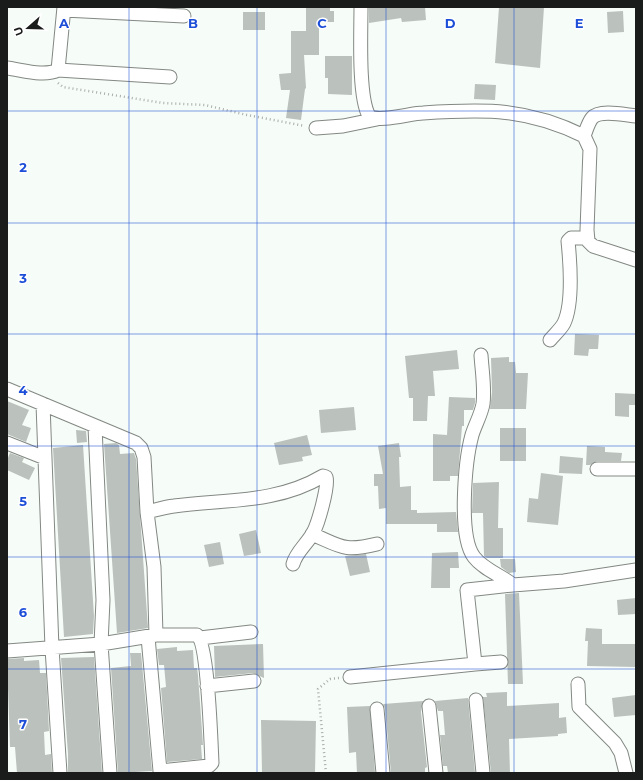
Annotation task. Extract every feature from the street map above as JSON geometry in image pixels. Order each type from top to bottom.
[{"type":"street","points":[[361,7],[360,58],[365,105],[369,116],[377,119]]},
{"type":"street","points":[[58,70],[64,8],[184,16]]},
{"type":"street","points":[[7,68],[49,73],[58,70],[170,78]]},
{"type":"street","points":[[316,128],[343,126],[377,119],[422,113],[488,110],[509,112],[551,121],[584,136],[590,149],[587,238],[593,246],[636,260]]},
{"type":"street","points":[[584,136],[590,121],[596,115],[636,116]]},
{"type":"street","points":[[550,340],[564,322],[568,301],[570,272],[568,241],[570,238],[587,238]]},
{"type":"street","points":[[480,355],[483,403],[472,436],[470,450],[464,521],[467,542],[474,558],[484,568],[502,576],[513,585]]},
{"type":"street","points":[[7,389],[136,443],[141,448],[144,456],[147,512],[154,567],[152,636],[160,772],[209,766],[212,763],[207,686],[200,638]]},
{"type":"street","points":[[43,404],[52,648],[60,773]]},
{"type":"street","points":[[95,427],[103,600],[101,644],[110,773]]},
{"type":"street","points":[[7,443],[45,458]]},
{"type":"street","points":[[597,469],[636,469]]},
{"type":"street","points":[[147,512],[173,506],[234,501],[287,493],[326,476],[326,490],[312,534],[295,558],[293,564]]},
{"type":"street","points":[[312,534],[346,549],[356,549],[377,544]]},
{"type":"street","points":[[475,664],[467,590],[564,580],[636,570]]},
{"type":"street","points":[[7,651],[101,644],[152,636],[197,635],[200,638],[251,632]]},
{"type":"street","points":[[350,677],[501,662]]},
{"type":"street","points":[[207,686],[254,681]]},
{"type":"street","points":[[578,684],[579,707],[615,743],[621,754],[626,773]]},
{"type":"street","points":[[476,700],[483,773]]},
{"type":"street","points":[[429,706],[436,773]]},
{"type":"street","points":[[377,709],[382,773]]},
{"type":"path","points":[[58,70],[59,85],[63,87],[163,103],[192,103],[205,105],[247,115],[316,128]]},
{"type":"path","points":[[326,773],[318,689],[330,679],[350,677]]},
{"type":"building","points":[[306,7],[330,7],[330,11],[334,11],[334,22],[319,22],[319,55],[304,55],[306,88],[301,120],[286,118],[290,90],[281,90],[279,74],[291,73],[291,31],[306,31]]},
{"type":"building","points":[[369,7],[425,7],[426,20],[402,22],[401,18],[369,23]]},
{"type":"building","points":[[499,7],[544,7],[540,68],[495,63]]},
{"type":"building","points":[[623,11],[624,32],[608,33],[607,12]]},
{"type":"building","points":[[243,12],[265,12],[265,30],[243,30]]},
{"type":"building","points":[[325,56],[352,56],[352,95],[328,94],[328,78],[325,78]]},
{"type":"building","points":[[475,84],[496,85],[495,100],[474,99]]},
{"type":"building","points":[[575,334],[599,335],[598,349],[589,349],[588,356],[574,355]]},
{"type":"building","points":[[457,350],[459,369],[433,371],[435,396],[428,396],[427,421],[413,421],[413,398],[409,398],[405,356]]},
{"type":"building","points":[[509,357],[509,362],[515,362],[516,373],[528,373],[526,409],[490,409],[492,392],[491,358]]},
{"type":"building","points":[[615,393],[636,394],[636,405],[629,405],[629,417],[615,416]]},
{"type":"building","points":[[449,397],[475,398],[475,403],[473,410],[464,410],[464,426],[462,426],[458,476],[450,476],[450,481],[433,481],[433,434],[447,435]]},
{"type":"building","points":[[7,401],[29,410],[22,425],[31,428],[26,442],[7,434]]},
{"type":"building","points":[[354,407],[356,430],[321,433],[319,410]]},
{"type":"building","points":[[500,428],[526,428],[526,461],[500,461]]},
{"type":"building","points":[[76,430],[86,431],[87,442],[77,443]]},
{"type":"building","points":[[307,435],[312,455],[302,457],[303,461],[279,465],[274,443]]},
{"type":"building","points":[[116,443],[119,445],[120,454],[134,453],[136,459],[148,628],[117,633],[104,444]]},
{"type":"building","points":[[399,443],[401,457],[399,457],[400,487],[411,486],[411,510],[417,510],[417,513],[456,512],[458,532],[437,532],[437,524],[386,524],[386,508],[379,509],[378,486],[374,486],[374,474],[383,474],[378,446]]},
{"type":"building","points":[[83,445],[94,616],[93,634],[64,637],[53,448]]},
{"type":"building","points":[[587,446],[605,447],[605,452],[622,453],[621,461],[597,461],[590,465],[586,465]]},
{"type":"building","points":[[10,453],[24,458],[22,462],[35,468],[29,480],[7,470],[7,460]]},
{"type":"building","points":[[560,456],[583,458],[582,474],[559,473]]},
{"type":"building","points":[[541,473],[563,476],[558,525],[527,522],[529,498],[538,499]]},
{"type":"building","points":[[499,482],[498,528],[503,528],[503,558],[487,558],[484,556],[483,513],[472,513],[473,483]]},
{"type":"building","points":[[256,530],[261,553],[244,556],[239,534]]},
{"type":"building","points":[[220,542],[224,564],[209,567],[204,545]]},
{"type":"building","points":[[458,552],[459,568],[450,568],[450,588],[431,588],[432,553]]},
{"type":"building","points":[[366,554],[370,572],[350,576],[345,556]]},
{"type":"building","points":[[500,559],[515,559],[516,572],[509,573],[501,567]]},
{"type":"building","points":[[519,593],[523,684],[508,684],[505,594]]},
{"type":"building","points":[[636,598],[636,614],[618,615],[617,600]]},
{"type":"building","points":[[586,628],[602,629],[602,644],[636,644],[636,667],[587,666],[588,641],[585,641]]},
{"type":"building","points":[[263,644],[264,678],[253,673],[215,677],[214,646]]},
{"type":"building","points":[[177,647],[177,651],[193,650],[194,668],[197,668],[198,675],[203,745],[201,745],[202,759],[167,762],[161,688],[166,687],[164,665],[159,665],[157,649]]},
{"type":"building","points":[[130,653],[141,653],[152,771],[118,773],[111,668],[131,666]]},
{"type":"building","points":[[94,657],[102,773],[68,773],[61,658]]},
{"type":"building","points":[[24,658],[24,661],[39,660],[40,673],[46,673],[49,731],[44,732],[45,755],[51,754],[52,773],[17,773],[15,747],[10,747],[7,659]]},
{"type":"building","points":[[507,692],[507,706],[559,703],[559,718],[566,717],[567,733],[558,734],[558,736],[509,739],[510,773],[491,773],[483,697],[487,697],[486,693]]},
{"type":"building","points":[[636,695],[636,715],[614,717],[612,698]]},
{"type":"building","points":[[468,698],[475,773],[448,773],[447,766],[443,766],[440,735],[445,735],[443,711],[438,711],[435,701]]},
{"type":"building","points":[[423,701],[421,712],[427,767],[425,768],[425,773],[391,773],[385,708],[383,704]]},
{"type":"building","points":[[370,706],[375,773],[357,773],[356,752],[349,753],[347,707]]},
{"type":"building","points":[[261,720],[316,721],[315,773],[262,773]]}]
